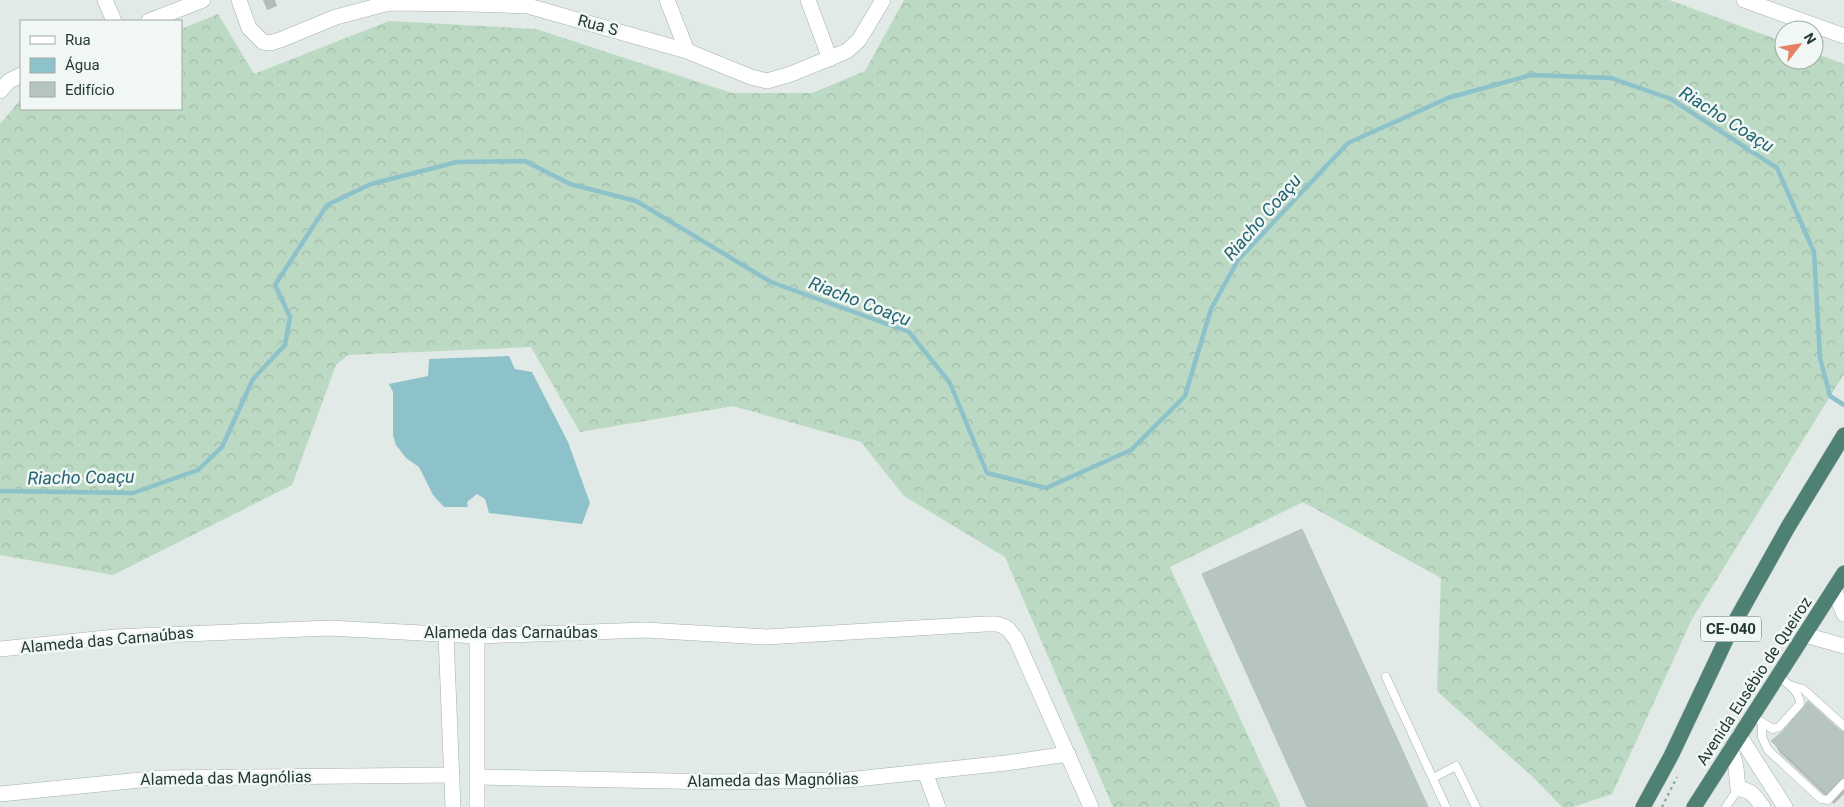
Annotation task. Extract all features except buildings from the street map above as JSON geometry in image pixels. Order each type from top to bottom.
[{"type":"highway","name":"Avenida Eusébio de Queiroz","points":[[1643,807],[1671,756],[1732,627],[1844,435]]},
{"type":"highway","name":"Avenida Eusébio de Queiroz","points":[[1694,807],[1739,735],[1757,719],[1784,680],[1804,635],[1844,573]]},
{"type":"street","points":[[105,0],[114,20]]},
{"type":"street","points":[[153,20],[203,0]]},
{"type":"street","name":"Rua S","points":[[239,0],[250,28],[258,39],[270,43],[336,17],[388,1],[471,4],[527,3],[687,51],[751,77],[767,81],[847,51],[859,40],[883,0]]},
{"type":"street","points":[[667,0],[687,51]]},
{"type":"street","points":[[808,0],[830,58]]},
{"type":"street","points":[[1744,0],[1844,36]]},
{"type":"street","points":[[0,89],[9,81],[20,76]]},
{"type":"street","points":[[1834,589],[1844,614]]},
{"type":"street","name":"Alameda das Carnaúbas","points":[[0,649],[124,636],[329,628],[477,636],[645,630],[766,637],[997,624],[1008,629],[1016,640],[1068,754]]},
{"type":"street","points":[[446,635],[453,807]]},
{"type":"street","points":[[1804,635],[1844,646]]},
{"type":"street","points":[[477,636],[477,807]]},
{"type":"street","points":[[1739,735],[1785,807]]},
{"type":"street","points":[[1731,748],[1736,767],[1738,789],[1749,790],[1763,807]]},
{"type":"street","points":[[1068,754],[1091,807]]},
{"type":"street","name":"Alameda das Magnólias","points":[[478,777],[718,782],[827,781],[925,772],[1068,754]]},
{"type":"street","points":[[925,772],[938,807]]},
{"type":"street","name":"Alameda das Magnólias","points":[[0,794],[161,778],[452,775]]},
{"type":"lane","points":[[1386,677],[1446,807]]},
{"type":"lane","points":[[1757,719],[1773,729],[1780,727],[1800,704],[1800,699],[1784,680]]},
{"type":"lane","points":[[1784,680],[1804,689],[1844,726]]},
{"type":"lane","points":[[1757,719],[1768,750],[1821,799],[1828,800],[1844,783]]},
{"type":"lane","points":[[1433,778],[1456,766],[1476,807]]},
{"type":"lane","points":[[1726,807],[1738,789]]},
{"type":"path","name":"Avenida Eusébio de Queiroz","points":[[1662,807],[1679,773]]},
{"type":"green space","points":[[904,0],[1669,0],[1774,38],[1774,70],[1824,70],[1824,57],[1844,64],[1844,374],[1692,619],[1612,794],[1573,807],[1562,807],[1535,779],[1437,691],[1441,578],[1303,502],[1170,567],[1281,807],[1113,807],[1005,557],[904,496],[861,442],[733,406],[580,432],[531,347],[348,355],[336,365],[292,485],[113,575],[0,555],[0,124],[20,100],[20,110],[182,110],[182,29],[218,14],[254,74],[389,21],[536,29],[732,93],[812,93],[865,71]]},
{"type":"water","points":[[509,356],[515,369],[532,372],[568,442],[590,503],[582,524],[489,513],[485,499],[477,494],[467,502],[468,507],[444,507],[433,495],[419,467],[406,458],[396,445],[393,435],[393,392],[389,384],[428,376],[429,359]]},
{"type":"waterway","name":"Riacho Coaçu","points":[[0,491],[133,493],[198,470],[222,447],[253,379],[285,345],[290,317],[275,285],[327,205],[371,184],[457,162],[525,161],[570,184],[636,201],[771,282],[909,332],[950,383],[987,473],[1046,488],[1131,450],[1185,396],[1211,309],[1238,260],[1348,143],[1448,98],[1531,75],[1611,78],[1671,99],[1777,168],[1814,252],[1820,358],[1830,396],[1844,405]]}]
